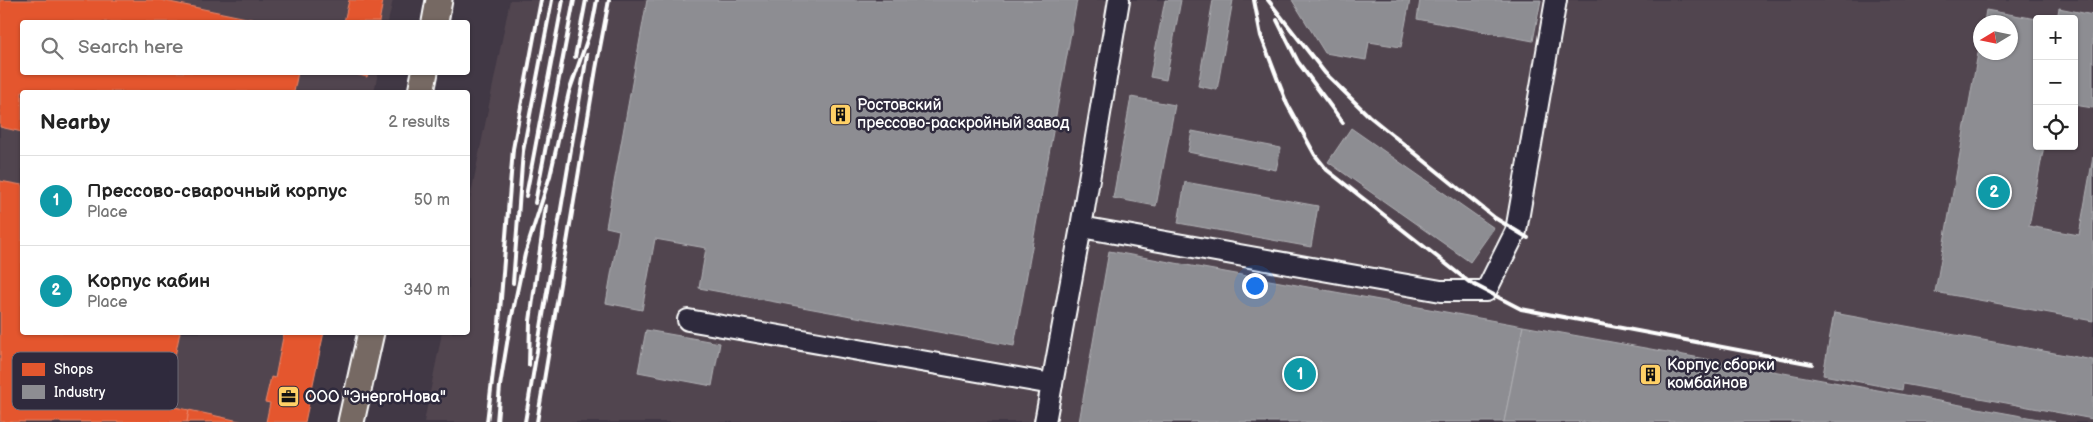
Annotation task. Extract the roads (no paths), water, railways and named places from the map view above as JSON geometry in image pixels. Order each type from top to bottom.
[{"type":"main road","points":[[435,20],[439,0]]},
{"type":"main road","points":[[421,90],[424,75]]},
{"type":"main road","points":[[351,422],[370,335]]},
{"type":"lane","points":[[1045,422],[1081,227],[1119,0]]},
{"type":"lane","points":[[1081,227],[1442,291],[1486,291],[1516,231],[1556,0]]},
{"type":"lane","points":[[688,320],[1052,384]]},
{"type":"railway","points":[[487,422],[499,323],[513,149],[541,0]]},
{"type":"railway","points":[[513,283],[523,151],[552,0]]},
{"type":"railway","points":[[526,196],[563,0]]},
{"type":"railway","points":[[535,203],[574,0]]},
{"type":"railway","points":[[575,57],[586,0]]},
{"type":"railway","points":[[497,422],[500,386],[510,325],[525,254],[550,176],[569,92],[592,26],[597,0]]},
{"type":"railway","points":[[537,422],[609,0]]},
{"type":"railway","points":[[1254,0],[1261,36],[1287,104],[1315,155],[1327,170],[1469,282],[1521,309],[1812,364]]},
{"type":"railway","points":[[1268,0],[1325,73],[1369,116],[1495,218],[1528,238]]},
{"type":"railway","points":[[1277,20],[1298,62],[1343,123]]},
{"type":"railway","points":[[525,422],[587,55]]},
{"type":"railway","points":[[529,365],[530,321],[546,206]]},
{"type":"place","name":"Ростовский прессово-раскройный завод","points":[[841,114]]},
{"type":"place","name":"Корпус кабин","points":[[1994,192]]},
{"type":"place","name":"Прессово-сварочный корпус","points":[[1300,374]]},
{"type":"place","name":"Корпус сборки комбайнов","points":[[1651,374]]},
{"type":"place","name":"ООО \"ЭнергоНова\"","points":[[289,397]]}]
